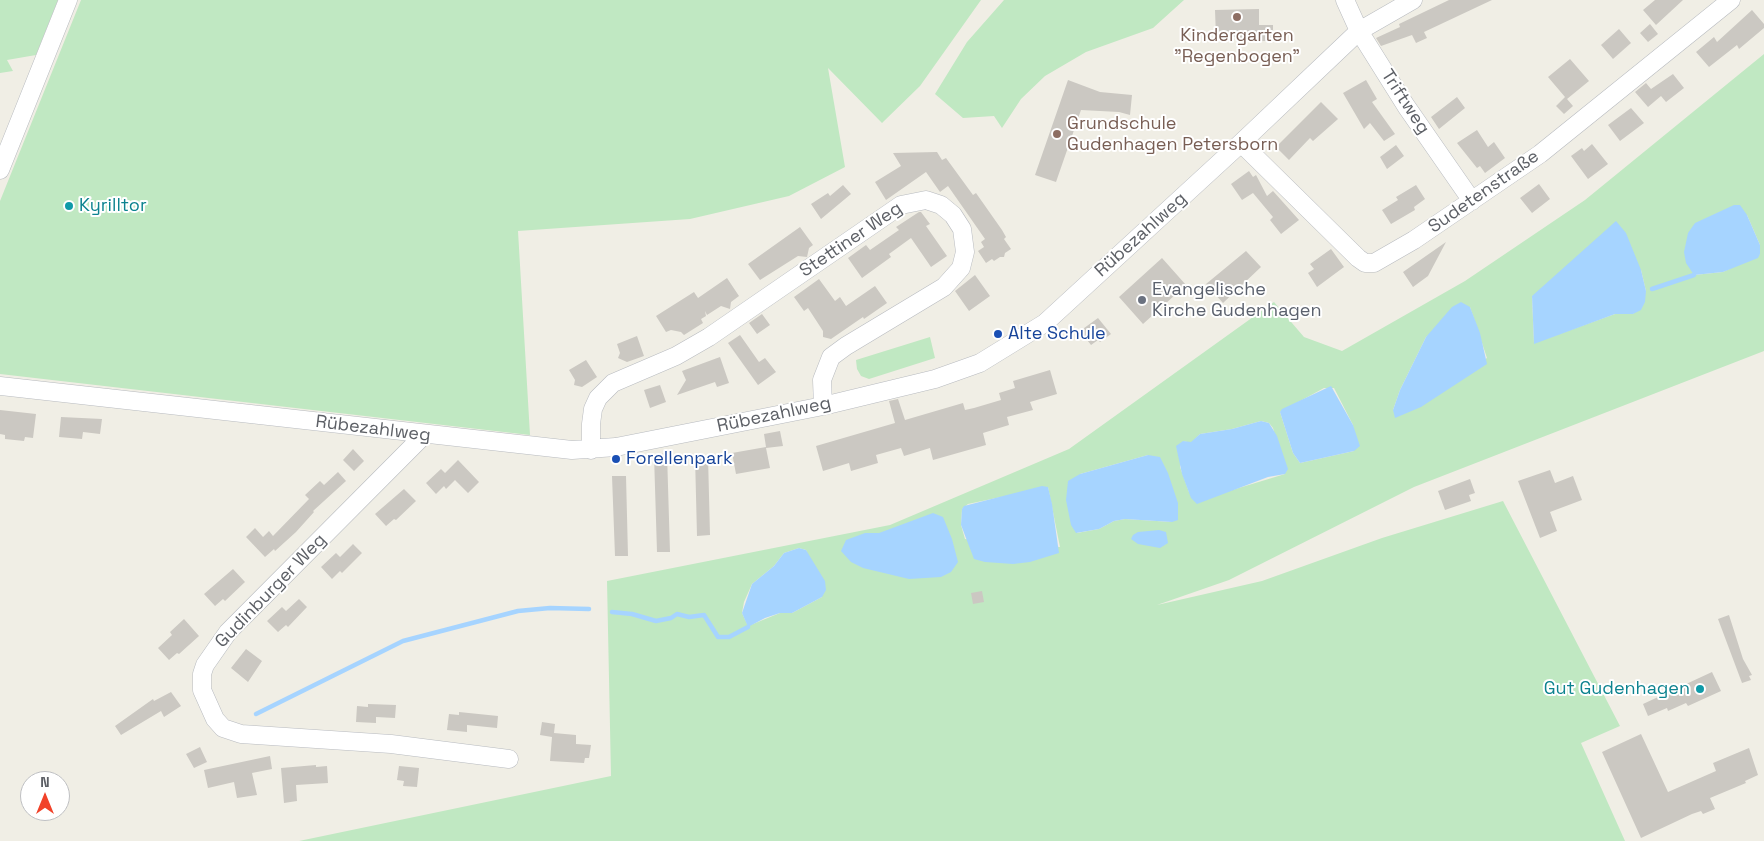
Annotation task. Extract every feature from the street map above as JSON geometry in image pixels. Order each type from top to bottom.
[{"type":"street","points":[[0,170],[68,0]]},
{"type":"street","name":"Triftweg","points":[[1345,0],[1359,31],[1406,106],[1472,201]]},
{"type":"street","name":"Rübezahlweg","points":[[0,386],[534,448],[592,450],[616,448],[823,406],[935,379],[966,369],[1023,338],[1045,323],[1241,143],[1359,31],[1413,0]]},
{"type":"street","name":"Sudetenstraße","points":[[1241,143],[1310,213],[1365,263],[1374,264],[1472,201],[1540,154],[1731,0]]},
{"type":"street","name":"Stettiner Weg","points":[[592,450],[591,424],[593,408],[598,398],[612,384],[676,356],[709,337],[900,205],[926,200],[941,205],[953,215],[962,230],[965,252],[961,268],[944,287],[831,357],[822,380],[823,406]]},
{"type":"street","name":"Gudinburger Weg","points":[[424,435],[228,632],[205,665],[202,674],[202,690],[215,719],[224,728],[241,734],[391,744],[509,758]]},
{"type":"green space","points":[[0,0],[58,0],[36,55],[7,60],[13,71],[0,73]]},
{"type":"green space","points":[[81,0],[981,0],[920,86],[882,123],[828,68],[845,167],[789,196],[690,219],[518,231],[530,435],[0,374],[0,201]]},
{"type":"green space","points":[[1004,0],[1184,0],[1153,28],[1086,52],[1045,76],[1021,99],[1002,128],[994,116],[963,118],[935,94],[967,42]]},
{"type":"green space","points":[[1764,54],[1764,351],[1414,487],[1229,580],[1157,605],[1262,581],[1382,538],[1503,501],[1620,726],[1581,743],[1625,841],[299,841],[611,776],[607,581],[890,525],[1069,449],[1274,302],[1304,337],[1342,351],[1465,281],[1585,200]],"holes":[[[1747,215],[1760,245],[1760,254],[1723,272],[1694,275]],[[1641,270],[1646,291],[1633,314],[1615,314],[1534,343],[1532,296]],[[1470,307],[1487,358],[1393,410],[1400,390],[1426,337]],[[1324,388],[1334,388],[1353,425],[1354,451],[1300,463],[1293,453],[1280,412]],[[1261,421],[1269,423],[1273,428],[1285,474],[1219,494],[1189,492],[1180,467],[1183,441],[1191,443],[1200,434],[1232,429]],[[1148,455],[1172,522],[1125,519],[1114,521],[1099,529],[1077,533],[1080,474]],[[1048,487],[1060,547],[965,539],[961,525],[962,509],[968,504]],[[799,548],[806,550],[822,597],[792,613],[780,613],[748,626],[742,613],[744,602],[752,584],[774,566],[784,553]]]},
{"type":"green space","points":[[930,337],[935,358],[869,379],[861,376],[857,369],[856,360]]},
{"type":"water","points":[[1734,205],[1740,205],[1747,215],[1760,245],[1758,258],[1723,272],[1694,275],[1686,263],[1684,252],[1688,233],[1695,223]]},
{"type":"water","points":[[1616,221],[1626,233],[1641,270],[1646,291],[1645,302],[1641,310],[1633,314],[1615,314],[1534,344],[1532,296]]},
{"type":"water","points":[[1461,302],[1470,307],[1480,333],[1487,364],[1421,407],[1395,418],[1393,410],[1400,390],[1426,337],[1452,307]]},
{"type":"water","points":[[1331,386],[1353,425],[1360,446],[1354,451],[1300,463],[1293,453],[1280,412],[1282,409]]},
{"type":"water","points":[[1261,421],[1269,423],[1277,436],[1288,469],[1285,474],[1268,477],[1197,504],[1191,498],[1182,474],[1176,446],[1183,441],[1191,442],[1200,434],[1232,429]]},
{"type":"water","points":[[1148,455],[1160,457],[1168,473],[1178,503],[1178,520],[1172,522],[1125,519],[1114,521],[1099,529],[1076,533],[1071,525],[1066,500],[1068,481],[1080,474]]},
{"type":"water","points":[[1042,486],[1048,487],[1059,553],[1030,562],[1013,564],[985,562],[974,559],[961,525],[962,509],[964,506]]},
{"type":"water","points":[[933,513],[943,517],[952,539],[958,562],[951,572],[941,577],[909,579],[863,568],[851,562],[841,551],[846,540],[865,533],[879,533]]},
{"type":"water","points":[[1159,530],[1166,532],[1168,543],[1160,548],[1138,544],[1131,539],[1138,532]]},
{"type":"water","points":[[799,548],[806,550],[825,581],[826,590],[822,597],[792,613],[780,613],[748,627],[742,613],[752,584],[774,566],[784,553]]},
{"type":"building","points":[[1449,0],[1492,0],[1424,32],[1427,38],[1416,43],[1412,35],[1381,46],[1376,38],[1400,27],[1399,24]]},
{"type":"building","points":[[1655,0],[1683,0],[1656,25],[1643,10]]},
{"type":"building","name":"Kindergarten \"Regenbogen\"","points":[[1259,9],[1259,25],[1273,25],[1273,41],[1237,41],[1237,37],[1216,37],[1215,10]]},
{"type":"building","points":[[1752,10],[1764,24],[1764,28],[1739,49],[1737,45],[1709,67],[1696,52],[1714,37],[1717,42]]},
{"type":"building","points":[[1650,24],[1658,34],[1648,42],[1640,33]]},
{"type":"building","points":[[1619,29],[1631,43],[1613,59],[1601,45]]},
{"type":"building","points":[[1570,59],[1589,81],[1567,99],[1573,106],[1564,114],[1556,106],[1565,97],[1548,77]]},
{"type":"building","points":[[1673,74],[1684,88],[1666,102],[1661,96],[1648,107],[1635,92],[1646,83],[1651,89]]},
{"type":"building","points":[[1068,80],[1100,92],[1132,95],[1130,115],[1119,112],[1081,110],[1056,182],[1035,175]]},
{"type":"building","points":[[1366,80],[1377,99],[1372,102],[1395,134],[1384,141],[1370,123],[1364,129],[1343,93]]},
{"type":"building","points":[[1457,97],[1465,108],[1439,129],[1431,117]]},
{"type":"building","points":[[1321,102],[1338,119],[1313,141],[1310,138],[1289,160],[1276,147]]},
{"type":"building","points":[[1631,108],[1644,123],[1620,141],[1608,125]]},
{"type":"building","points":[[1477,130],[1488,147],[1494,142],[1505,158],[1485,173],[1480,166],[1477,168],[1457,143]]},
{"type":"building","points":[[1592,144],[1608,164],[1588,179],[1571,156],[1582,148],[1584,151]]},
{"type":"building","points":[[1396,145],[1404,156],[1387,169],[1380,157]]},
{"type":"building","points":[[937,152],[942,160],[946,158],[973,195],[976,193],[1002,230],[1006,237],[1004,239],[1011,249],[1005,253],[1004,257],[994,261],[992,259],[986,263],[978,251],[984,247],[981,242],[985,239],[948,186],[940,192],[926,172],[886,200],[875,182],[901,166],[893,153]]},
{"type":"building","points":[[1249,171],[1253,177],[1256,175],[1267,196],[1273,191],[1299,220],[1281,234],[1270,220],[1273,217],[1253,193],[1242,200],[1231,184]]},
{"type":"building","points":[[1539,184],[1550,199],[1532,213],[1520,198]]},
{"type":"building","points":[[843,185],[851,194],[821,219],[811,204],[828,193],[830,196]]},
{"type":"building","points":[[1416,185],[1425,199],[1414,207],[1415,210],[1391,224],[1382,210],[1398,200],[1396,197]]},
{"type":"building","points":[[919,212],[930,224],[926,226],[947,256],[931,267],[911,238],[889,254],[891,257],[862,278],[848,258],[866,245],[870,250],[899,230],[896,227]]},
{"type":"building","points":[[800,227],[813,245],[809,248],[807,257],[798,256],[760,280],[748,264]]},
{"type":"building","points":[[1446,242],[1428,276],[1413,287],[1403,272]]},
{"type":"building","points":[[1331,249],[1344,267],[1317,287],[1308,273],[1314,269],[1310,264]]},
{"type":"building","points":[[1246,251],[1261,267],[1223,303],[1206,284]]},
{"type":"building","points":[[1162,258],[1186,285],[1143,324],[1119,297]]},
{"type":"building","points":[[975,275],[990,296],[969,311],[955,291]]},
{"type":"building","points":[[727,278],[739,296],[731,302],[730,309],[721,306],[707,315],[705,311],[706,316],[701,319],[703,323],[684,335],[681,332],[671,330],[666,332],[656,316],[694,292],[698,298]]},
{"type":"building","points":[[819,279],[835,301],[840,297],[846,306],[875,286],[887,303],[831,339],[823,337],[823,331],[808,308],[804,311],[794,297]]},
{"type":"building","points":[[762,314],[770,325],[757,334],[749,323]]},
{"type":"building","points":[[1098,318],[1111,334],[1100,342],[1098,340],[1091,345],[1080,331]]},
{"type":"building","points":[[740,335],[759,362],[765,358],[776,372],[758,385],[728,343]]},
{"type":"building","points":[[637,336],[644,356],[627,362],[618,358],[620,353],[617,344]]},
{"type":"building","points":[[720,357],[729,383],[717,387],[715,382],[677,395],[686,380],[682,371]]},
{"type":"building","points":[[586,360],[597,377],[582,387],[574,385],[575,380],[569,370]]},
{"type":"building","points":[[1050,370],[1057,394],[1030,402],[1033,410],[1007,417],[1009,425],[983,433],[986,445],[933,460],[930,448],[904,456],[901,448],[876,455],[878,463],[851,471],[849,463],[823,471],[816,446],[895,423],[889,401],[898,399],[905,420],[963,403],[965,410],[1001,400],[999,393],[1015,388],[1013,381]]},
{"type":"building","points":[[660,385],[666,402],[650,408],[644,390]]},
{"type":"building","points":[[0,410],[36,414],[33,438],[25,437],[24,441],[5,439],[5,435],[0,434]]},
{"type":"building","points":[[61,417],[102,419],[100,434],[83,432],[82,439],[59,437]]},
{"type":"building","points":[[780,431],[783,446],[766,448],[770,468],[736,474],[732,453],[766,447],[764,434]]},
{"type":"building","points":[[353,449],[364,461],[354,471],[343,460]]},
{"type":"building","points":[[667,453],[670,552],[657,552],[654,455]]},
{"type":"building","points":[[695,456],[708,456],[710,535],[697,536]]},
{"type":"building","points":[[458,460],[479,482],[468,493],[455,480],[446,489],[444,486],[436,494],[426,483],[441,469],[445,473]]},
{"type":"building","points":[[1550,470],[1555,483],[1573,476],[1582,500],[1550,512],[1557,531],[1540,538],[1518,481]]},
{"type":"building","points":[[338,472],[346,481],[313,511],[296,532],[275,551],[274,549],[265,557],[246,537],[255,528],[263,537],[269,531],[273,536],[309,499],[305,495],[320,481],[324,485]]},
{"type":"building","points":[[612,476],[626,476],[628,556],[615,556]]},
{"type":"building","points":[[1470,479],[1475,493],[1469,495],[1471,501],[1445,510],[1438,491]]},
{"type":"building","points":[[404,489],[416,501],[396,520],[394,519],[386,526],[375,514]]},
{"type":"building","points":[[353,544],[362,553],[342,573],[340,571],[332,579],[321,567],[336,553],[340,557]]},
{"type":"building","points":[[233,569],[245,582],[225,601],[223,599],[215,606],[204,594]]},
{"type":"building","points":[[982,591],[984,602],[973,604],[971,593]]},
{"type":"building","points":[[299,599],[307,607],[288,627],[286,625],[278,632],[267,621],[282,607],[286,611]]},
{"type":"building","points":[[1729,615],[1743,659],[1752,675],[1749,676],[1751,680],[1742,683],[1718,619]]},
{"type":"building","points":[[184,619],[199,636],[179,654],[177,653],[169,660],[158,648],[172,635],[170,632]]},
{"type":"building","points":[[246,649],[262,661],[248,682],[231,668]]},
{"type":"building","points":[[1712,672],[1721,691],[1688,706],[1686,703],[1668,711],[1667,708],[1648,716],[1643,704]]},
{"type":"building","points":[[171,692],[181,706],[164,717],[161,711],[121,735],[115,726],[153,699],[154,701]]},
{"type":"building","points":[[368,704],[396,705],[395,718],[376,717],[376,723],[356,722],[357,706],[368,707]]},
{"type":"building","points":[[459,712],[498,716],[497,728],[467,725],[467,732],[447,730],[449,714],[459,715]]},
{"type":"building","points":[[542,722],[555,724],[554,733],[576,735],[576,744],[591,745],[589,758],[585,758],[584,763],[550,761],[552,737],[540,735]]},
{"type":"building","points":[[1641,734],[1668,792],[1716,771],[1713,763],[1749,748],[1758,775],[1745,781],[1746,783],[1710,798],[1715,809],[1703,814],[1701,811],[1692,814],[1641,838],[1602,752]]},
{"type":"building","points":[[200,747],[207,762],[194,768],[186,754]]},
{"type":"building","points":[[270,756],[272,769],[252,773],[257,795],[237,798],[234,782],[208,788],[204,770]]},
{"type":"building","points":[[316,765],[316,767],[327,766],[328,783],[296,785],[297,801],[284,803],[281,768]]},
{"type":"building","points":[[399,766],[419,768],[417,787],[403,786],[404,781],[397,780]]},
{"type":"waterway","points":[[1652,289],[1694,275]]},
{"type":"waterway","points":[[256,714],[403,641],[518,611],[550,608],[589,609]]},
{"type":"waterway","points":[[612,612],[632,614],[656,621],[671,618],[677,614],[689,617],[704,615],[718,637],[729,637],[748,627]]},
{"type":"place","name":"Kindergarten \"Regenbogen\"","points":[[1237,17]]},
{"type":"place","name":"Grundschule Gudenhagen Petersborn","points":[[1057,134]]},
{"type":"place","name":"Kyrilltor","points":[[69,206]]},
{"type":"place","name":"Evangelische Kirche Gudenhagen","points":[[1142,300]]},
{"type":"place","name":"Alte Schule","points":[[998,334]]},
{"type":"place","name":"Forellenpark","points":[[616,459]]},
{"type":"place","name":"Gut Gudenhagen","points":[[1700,689]]}]
